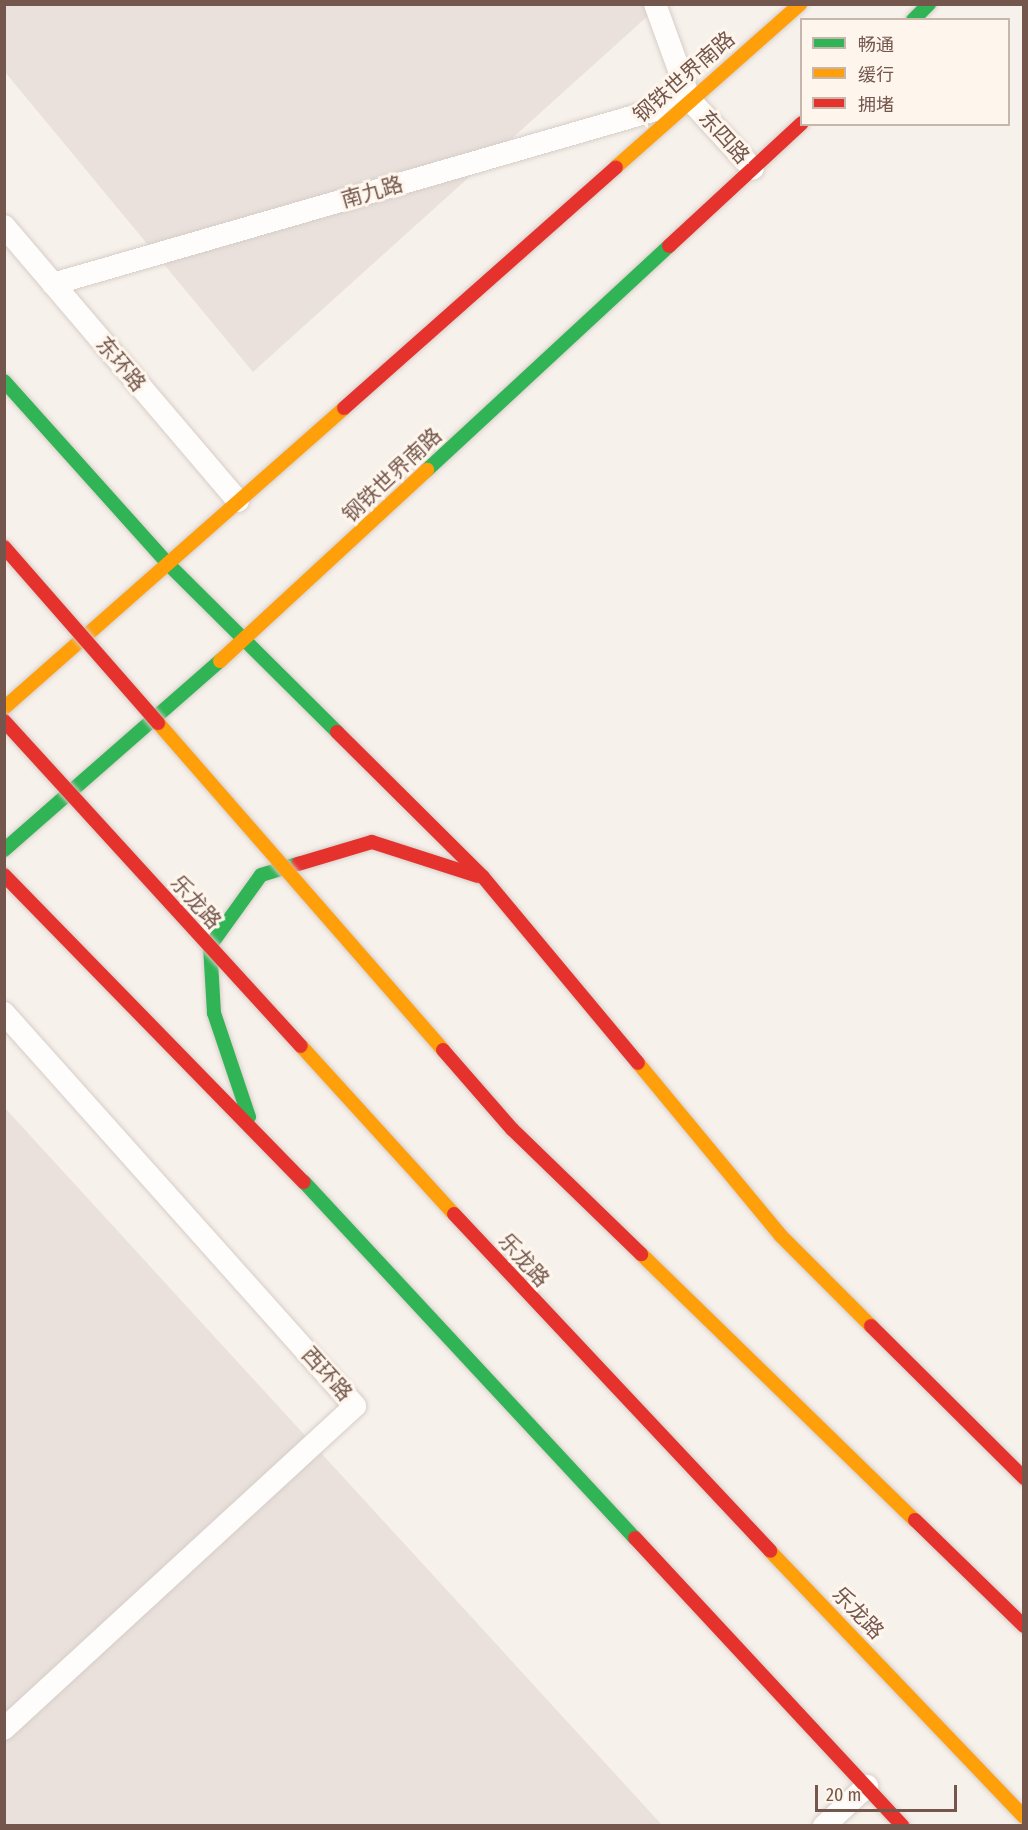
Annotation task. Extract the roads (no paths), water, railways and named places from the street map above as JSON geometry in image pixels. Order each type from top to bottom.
[{"type":"main road","name":"钢铁世界南路","points":[[4,708],[800,4]]},
{"type":"main road","points":[[914,18],[928,4]]},
{"type":"main road","name":"钢铁世界南路","points":[[4,850],[245,639],[800,124]]},
{"type":"main road","points":[[4,381],[168,564],[483,877],[781,1236],[1023,1478]]},
{"type":"main road","points":[[4,547],[512,1129],[1023,1626]]},
{"type":"main road","name":"乐龙路","points":[[4,721],[567,1338],[1023,1817]]},
{"type":"main road","points":[[251,1125],[214,1013],[210,946],[261,875],[372,842],[483,877]]},
{"type":"main road","points":[[4,875],[251,1125],[903,1826]]},
{"type":"lane","name":"东四路","points":[[656,4],[690,100],[753,169]]},
{"type":"lane","name":"南九路","points":[[53,284],[690,100]]},
{"type":"lane","name":"东环路","points":[[4,226],[238,501]]},
{"type":"lane","name":"西环路","points":[[4,1013],[355,1406],[4,1729]]},
{"type":"lane","points":[[824,1826],[867,1786]]}]
